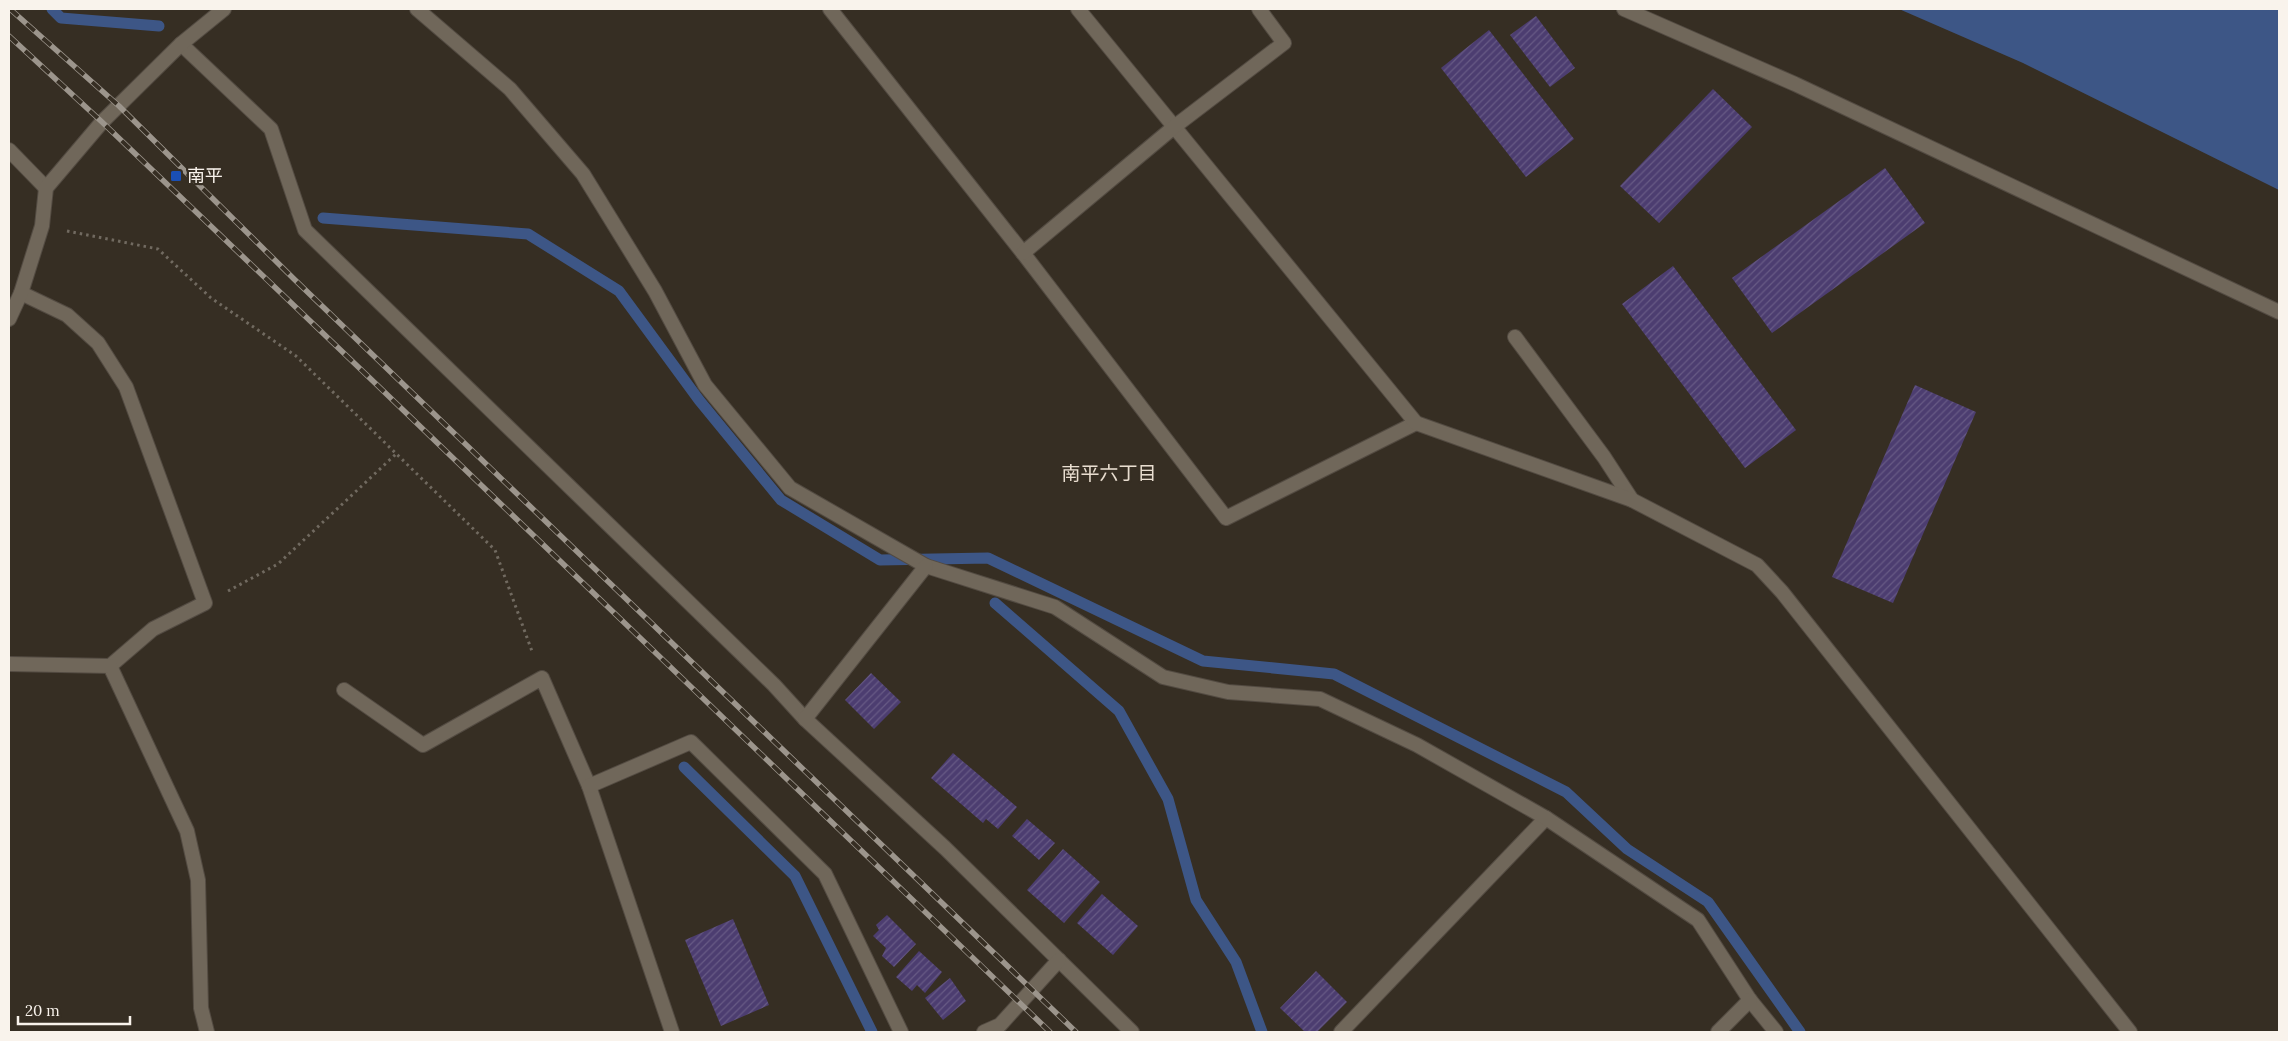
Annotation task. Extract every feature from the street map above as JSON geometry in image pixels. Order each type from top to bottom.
[{"type":"street","points":[[9,318],[21,292],[42,226],[46,188],[102,122],[181,44],[224,9]]},
{"type":"street","points":[[417,9],[510,89],[583,174],[655,291],[705,386],[790,488],[926,566],[1055,607],[1162,677],[1228,692],[1320,699],[1417,745],[1546,818],[1698,920],[1750,1000],[1776,1032]]},
{"type":"street","points":[[830,9],[1023,253],[1226,518],[1416,423]]},
{"type":"street","points":[[1078,9],[1416,423],[1632,500],[1757,565],[1770,577],[2130,1032]]},
{"type":"street","points":[[1023,253],[1174,127],[1284,43],[1259,9]]},
{"type":"street","points":[[1624,9],[1795,84],[2279,312]]},
{"type":"street","points":[[181,44],[271,129],[305,230],[774,685],[805,719],[945,848],[1132,1032]]},
{"type":"street","points":[[9,150],[46,188]]},
{"type":"street","points":[[9,664],[110,666],[153,628],[205,603],[126,387],[98,343],[67,315],[21,292]]},
{"type":"street","points":[[1515,337],[1604,457],[1632,500]]},
{"type":"street","points":[[805,719],[926,566]]},
{"type":"street","points":[[110,666],[186,831],[198,880],[201,1008],[207,1032]]},
{"type":"street","points":[[344,690],[423,745],[542,678],[589,786],[672,1032]]},
{"type":"street","points":[[589,786],[691,742],[826,874],[901,1032]]},
{"type":"street","points":[[1341,1032],[1546,818]]},
{"type":"street","points":[[984,1032],[1000,1025],[1059,960]]},
{"type":"street","points":[[1718,1032],[1750,1000]]},
{"type":"path","points":[[42,226],[158,249],[211,298],[296,356],[495,550],[542,678]]},
{"type":"path","points":[[205,603],[278,564],[396,454]]},
{"type":"water","points":[[1899,9],[2279,9],[2279,190],[2023,63]]},
{"type":"building","points":[[1536,16],[1575,68],[1550,87],[1510,35]]},
{"type":"building","points":[[1489,30],[1574,139],[1526,177],[1441,68]]},
{"type":"building","points":[[1713,89],[1752,127],[1659,223],[1620,186]]},
{"type":"building","points":[[1885,168],[1925,223],[1772,333],[1732,278]]},
{"type":"building","points":[[1673,266],[1796,430],[1745,468],[1622,304]]},
{"type":"building","points":[[1915,385],[1976,412],[1893,603],[1832,577]]},
{"type":"building","points":[[871,673],[901,702],[874,729],[845,700]]},
{"type":"building","points":[[953,753],[1017,807],[998,829],[986,819],[983,823],[931,778]]},
{"type":"building","points":[[1027,819],[1055,843],[1039,860],[1012,836]]},
{"type":"building","points":[[1063,849],[1100,882],[1064,923],[1027,890]]},
{"type":"building","points":[[1102,894],[1138,926],[1113,955],[1077,923]]},
{"type":"building","points":[[887,915],[916,944],[894,967],[882,956],[886,948],[873,936],[879,930],[876,925]]},
{"type":"building","points":[[733,919],[769,1005],[721,1026],[685,940]]},
{"type":"building","points":[[919,951],[942,972],[925,993],[917,985],[912,991],[896,977]]},
{"type":"building","points":[[1316,971],[1347,1002],[1317,1032],[1305,1032],[1280,1008]]},
{"type":"building","points":[[950,978],[966,1001],[943,1020],[925,998]]},
{"type":"waterway","points":[[52,9],[61,18],[159,26]]},
{"type":"waterway","points":[[323,218],[528,234],[619,291],[699,400],[781,500],[880,560],[988,558],[1203,661],[1334,674],[1566,792],[1627,849],[1708,902],[1800,1032]]},
{"type":"waterway","points":[[995,603],[1119,711],[1168,799],[1196,900],[1236,962],[1262,1032]]},
{"type":"waterway","points":[[684,767],[795,876],[872,1032]]},
{"type":"railway","points":[[10,9],[119,106],[294,279],[1076,1032]]},
{"type":"railway","points":[[9,36],[102,122],[375,383],[1050,1032]]},
{"type":"place","name":"南平","points":[[176,176]]},
{"type":"district","name":"南平六丁目","points":[[1109,473]]}]
